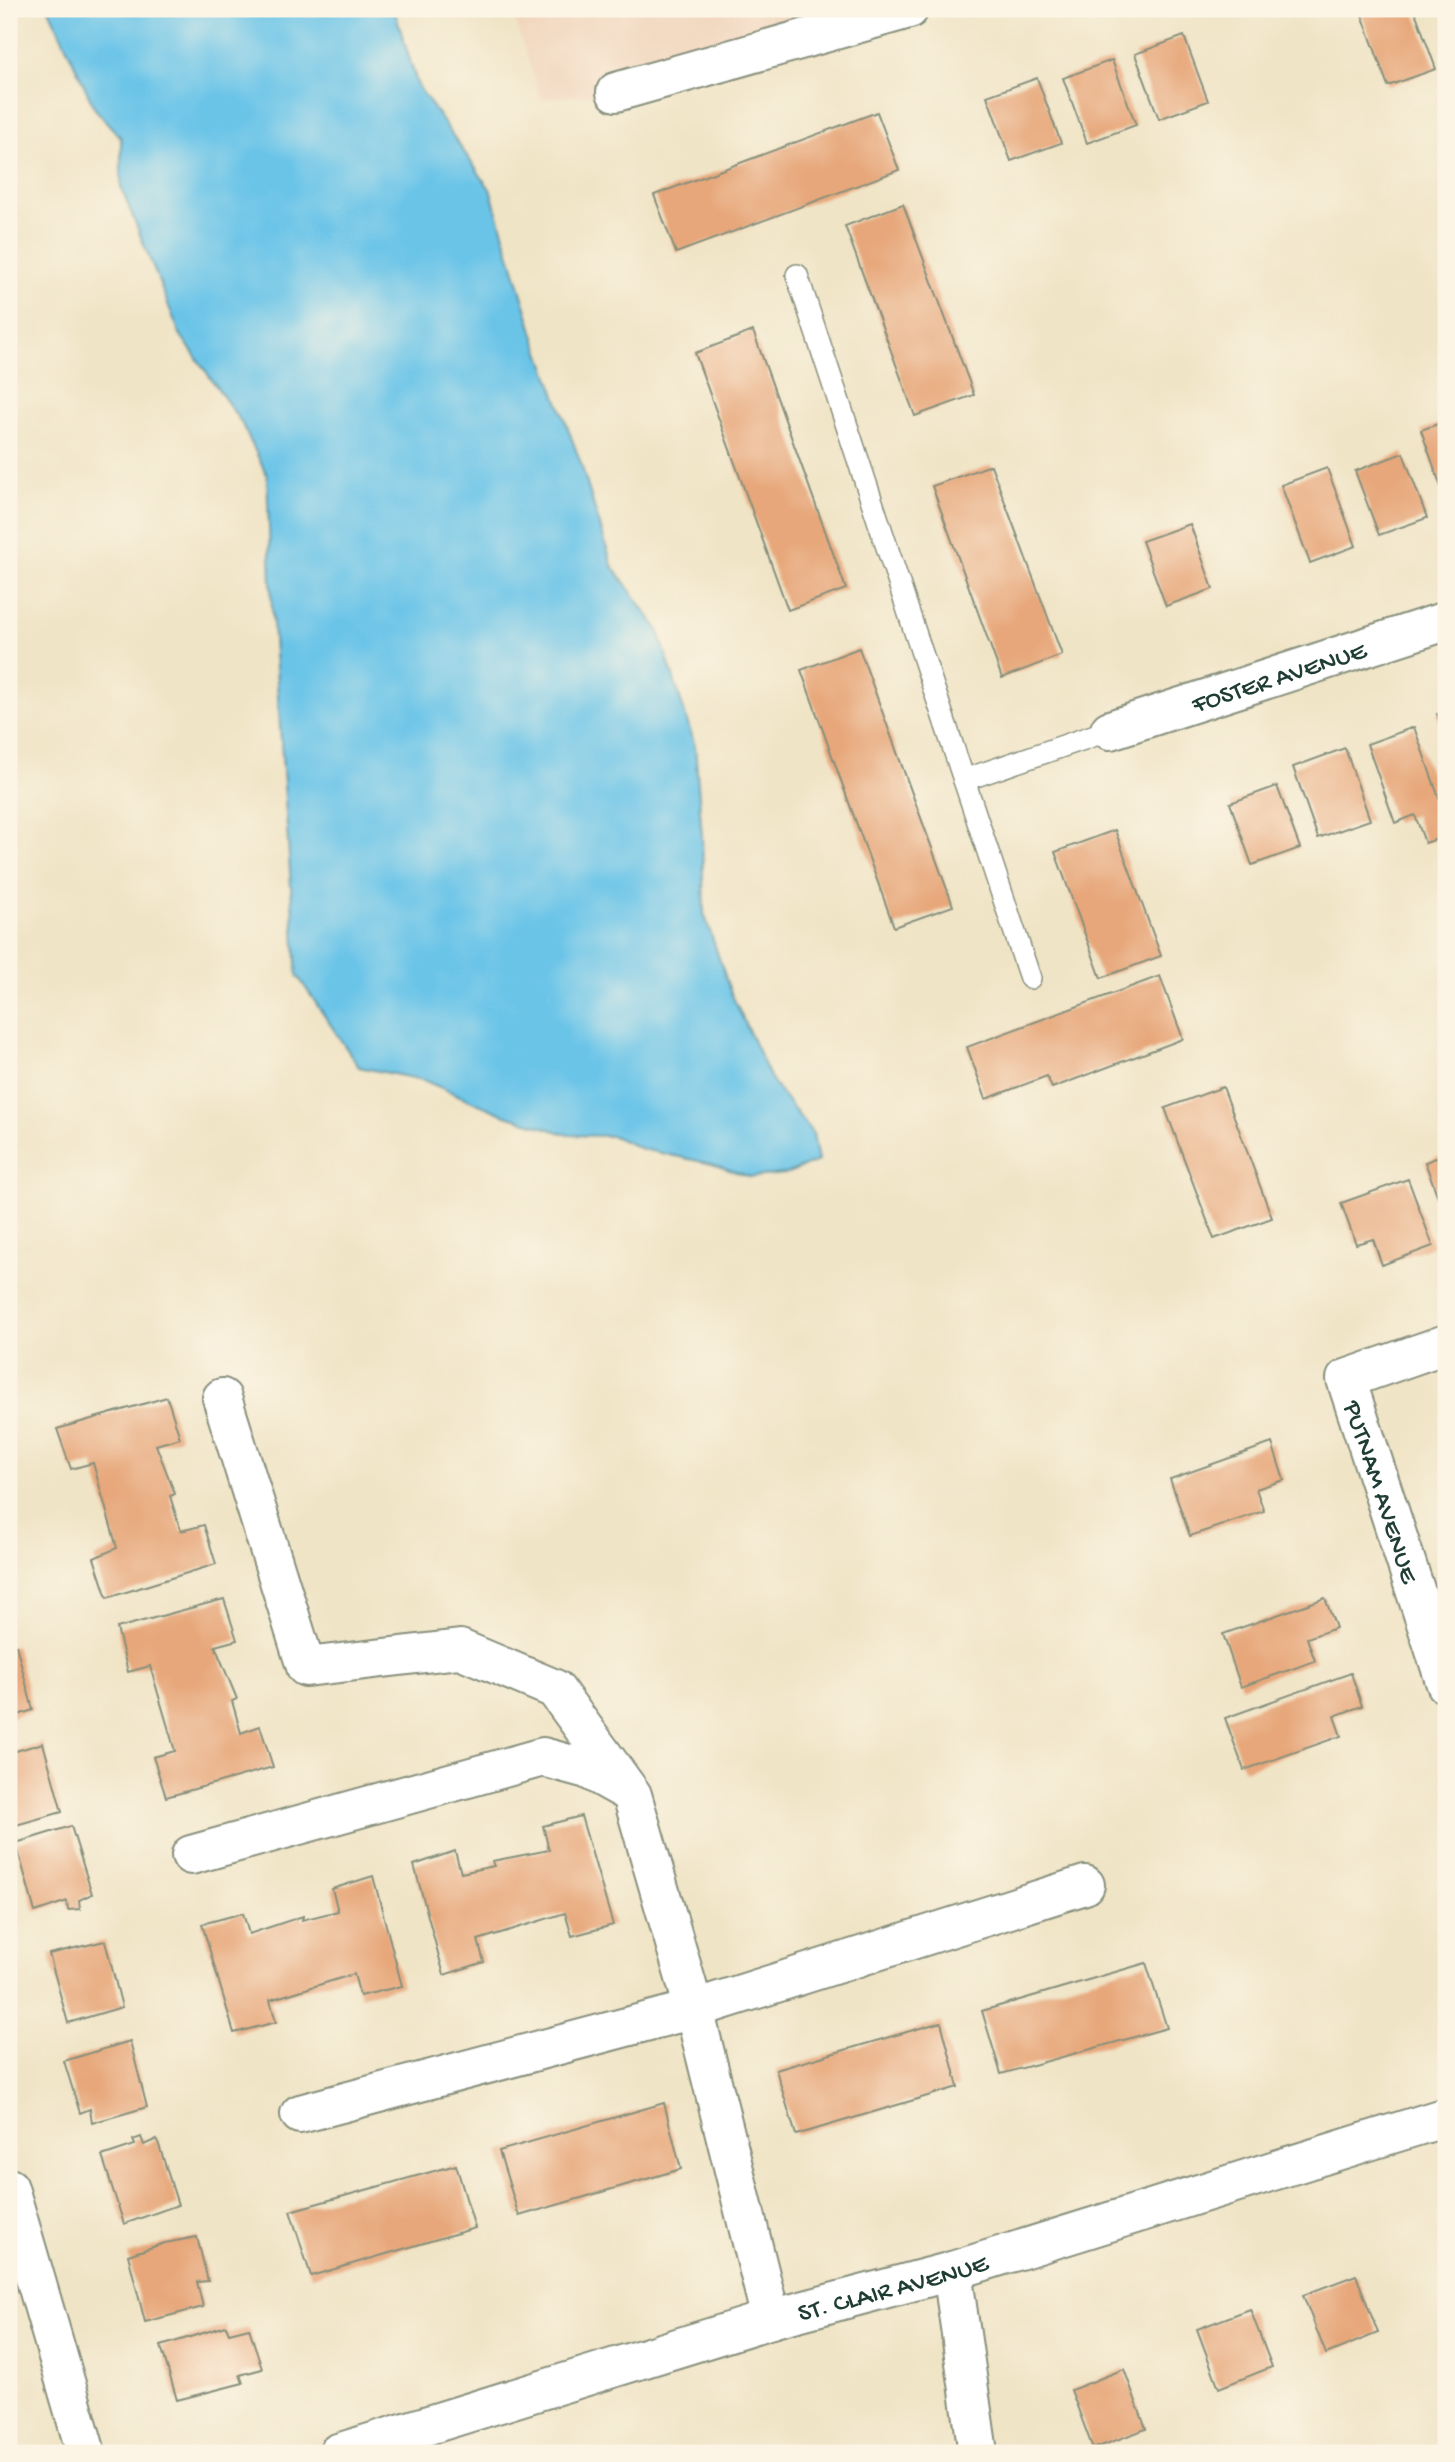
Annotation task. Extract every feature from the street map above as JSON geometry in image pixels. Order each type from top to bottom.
[{"type":"street","points":[[615,92],[909,9]]},
{"type":"street","name":"FOSTER AVENUE","points":[[1111,730],[1446,621]]},
{"type":"street","name":"PUTNAM AVENUE","points":[[1446,1344],[1346,1379],[1446,1684]]},
{"type":"street","points":[[222,1398],[306,1667],[460,1649],[555,1689],[632,1795],[694,2009],[771,2319]]},
{"type":"street","points":[[191,1855],[543,1757],[587,1769],[632,1795]]},
{"type":"street","points":[[300,2114],[694,2009],[1085,1885]]},
{"type":"street","name":"ST. CLAIR AVENUE","points":[[338,2453],[771,2319],[952,2271],[1446,2117]]},
{"type":"street","points":[[9,2188],[86,2453]]},
{"type":"street","points":[[952,2271],[978,2453]]},
{"type":"lane","points":[[797,275],[1030,978]]},
{"type":"lane","points":[[964,780],[1111,730]]},
{"type":"shaded area","points":[[511,9],[909,9],[616,92],[541,99]]},
{"type":"water","points":[[49,9],[394,9],[418,86],[490,189],[536,341],[580,461],[612,565],[658,629],[695,746],[702,836],[704,913],[730,991],[772,1081],[813,1134],[818,1161],[785,1174],[751,1177],[712,1164],[642,1149],[613,1136],[568,1135],[500,1113],[423,1080],[359,1067],[297,975],[272,609],[267,475],[241,422],[180,334],[121,187],[121,138],[95,109]]},
{"type":"building","points":[[1360,9],[1414,9],[1436,69],[1388,86]]},
{"type":"building","points":[[1184,36],[1208,101],[1159,119],[1135,54]]},
{"type":"building","points":[[1112,60],[1136,125],[1087,143],[1063,78]]},
{"type":"building","points":[[1037,78],[1061,143],[1011,161],[987,96]]},
{"type":"building","points":[[877,112],[899,170],[676,253],[654,195]]},
{"type":"building","points":[[903,204],[974,395],[915,416],[845,226]]},
{"type":"building","points":[[753,331],[846,589],[788,610],[695,353]]},
{"type":"building","points":[[1446,421],[1446,501],[1421,430]]},
{"type":"building","points":[[1403,453],[1427,518],[1379,535],[1355,471]]},
{"type":"building","points":[[991,465],[1062,655],[1002,678],[932,486]]},
{"type":"building","points":[[1327,468],[1356,546],[1310,563],[1281,485]]},
{"type":"building","points":[[1190,524],[1213,589],[1166,606],[1142,541]]},
{"type":"building","points":[[859,648],[953,906],[894,927],[801,670]]},
{"type":"building","points":[[1446,710],[1446,738],[1437,714]]},
{"type":"building","points":[[1414,727],[1446,818],[1446,836],[1425,843],[1415,815],[1395,823],[1367,744]]},
{"type":"building","points":[[1345,748],[1370,820],[1318,838],[1293,767]]},
{"type":"building","points":[[1277,786],[1300,848],[1252,865],[1230,803]]},
{"type":"building","points":[[1115,830],[1161,956],[1101,978],[1055,852]]},
{"type":"building","points":[[1160,976],[1183,1039],[1052,1088],[1047,1076],[986,1099],[967,1047]]},
{"type":"building","points":[[1223,1087],[1272,1218],[1214,1239],[1165,1108]]},
{"type":"building","points":[[1446,1154],[1446,1219],[1425,1162]]},
{"type":"building","points":[[1408,1179],[1433,1246],[1382,1265],[1373,1239],[1356,1244],[1341,1203]]},
{"type":"building","points":[[167,1397],[180,1438],[156,1445],[175,1494],[170,1496],[181,1531],[204,1525],[216,1564],[107,1598],[94,1558],[117,1548],[93,1463],[71,1469],[57,1429]]},
{"type":"building","points":[[1272,1443],[1284,1480],[1256,1489],[1264,1511],[1190,1536],[1170,1479]]},
{"type":"building","points":[[1325,1598],[1336,1628],[1307,1638],[1315,1661],[1241,1687],[1223,1634]]},
{"type":"building","points":[[224,1599],[237,1640],[215,1646],[237,1699],[232,1701],[241,1733],[260,1726],[273,1767],[166,1797],[153,1757],[175,1751],[150,1666],[128,1672],[117,1628]]},
{"type":"building","points":[[16,1645],[33,1710],[9,1718],[9,1647]]},
{"type":"building","points":[[1351,1673],[1362,1706],[1334,1716],[1341,1736],[1244,1770],[1225,1718]]},
{"type":"building","points":[[43,1743],[62,1812],[9,1827],[9,1753]]},
{"type":"building","points":[[581,1816],[613,1925],[572,1936],[565,1913],[478,1940],[484,1962],[444,1975],[414,1865],[455,1851],[461,1873],[494,1866],[492,1861],[549,1850],[543,1826]]},
{"type":"building","points":[[71,1826],[92,1894],[79,1900],[80,1909],[68,1910],[67,1901],[35,1912],[16,1843]]},
{"type":"building","points":[[373,1876],[402,1986],[360,1996],[354,1974],[270,2000],[276,2022],[234,2033],[202,1924],[243,1913],[249,1934],[303,1916],[302,1920],[338,1911],[332,1889]]},
{"type":"building","points":[[105,1941],[122,2007],[68,2023],[49,1954]]},
{"type":"building","points":[[1146,1963],[1167,2028],[1001,2074],[982,2011]]},
{"type":"building","points":[[941,2022],[958,2087],[796,2135],[776,2070]]},
{"type":"building","points":[[130,2041],[147,2107],[92,2123],[90,2109],[80,2113],[64,2061]]},
{"type":"building","points":[[664,2103],[681,2169],[519,2216],[499,2151]]},
{"type":"building","points":[[141,2137],[144,2145],[157,2139],[178,2205],[124,2224],[102,2156],[135,2145],[133,2140]]},
{"type":"building","points":[[456,2165],[475,2228],[311,2276],[290,2211]]},
{"type":"building","points":[[197,2237],[208,2281],[197,2282],[203,2307],[145,2322],[128,2255],[165,2243]]},
{"type":"building","points":[[1356,2275],[1378,2333],[1326,2354],[1303,2295]]},
{"type":"building","points":[[1250,2309],[1272,2367],[1219,2388],[1197,2329]]},
{"type":"building","points":[[226,2326],[229,2333],[249,2328],[262,2369],[240,2375],[243,2383],[177,2400],[161,2346]]},
{"type":"building","points":[[1124,2369],[1146,2429],[1093,2449],[1071,2390]]}]
